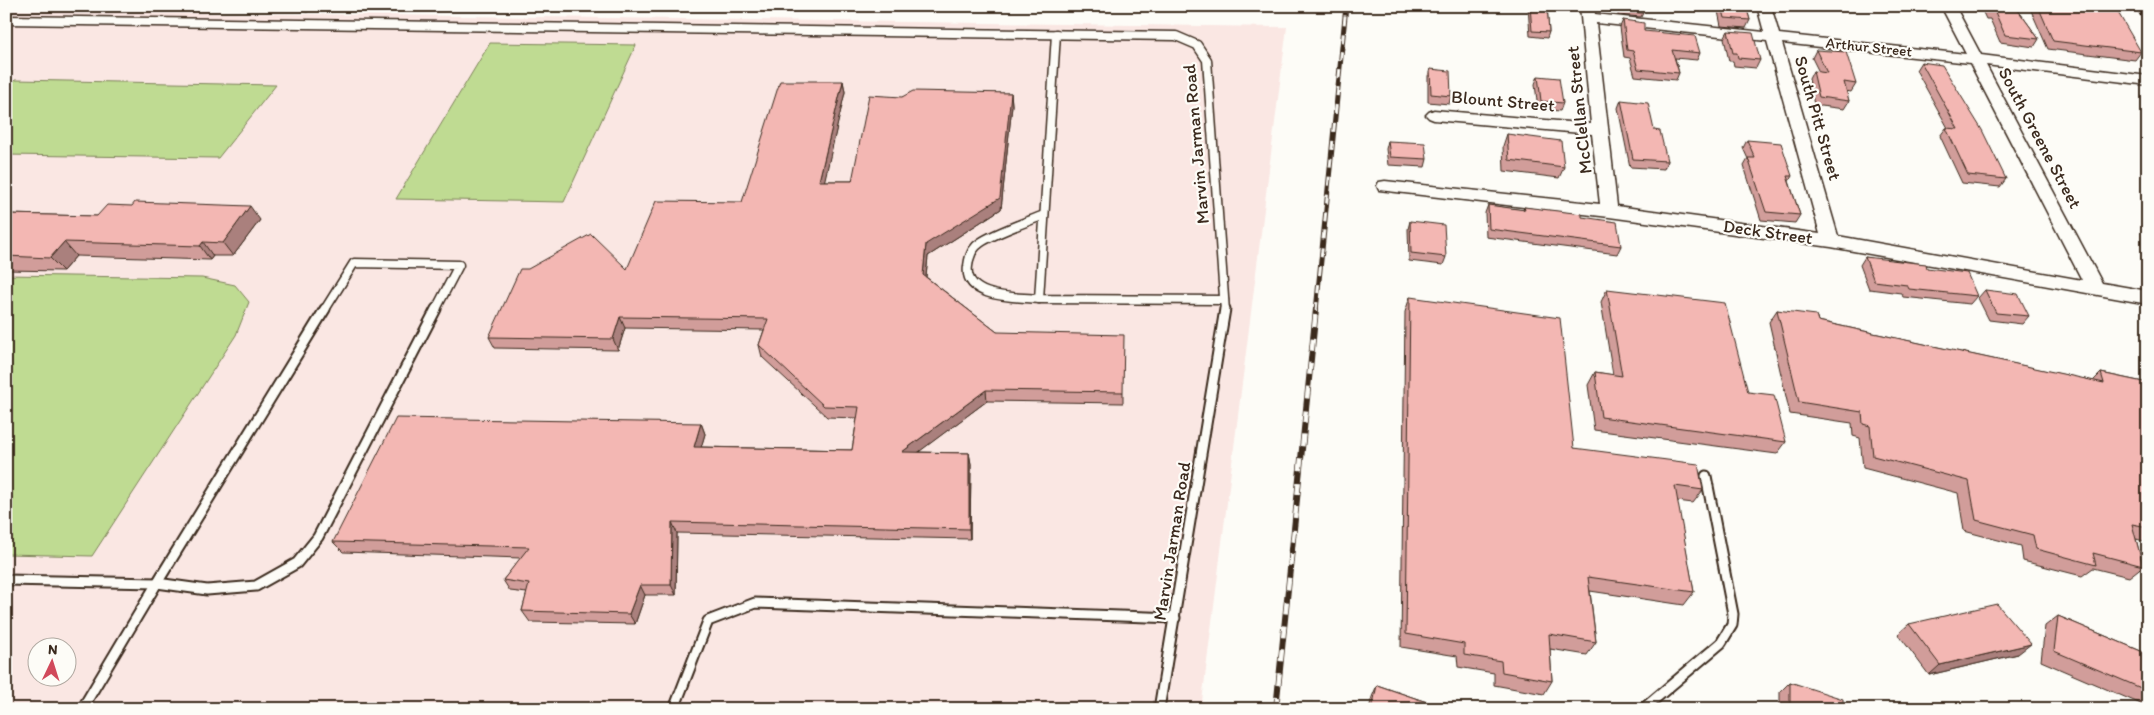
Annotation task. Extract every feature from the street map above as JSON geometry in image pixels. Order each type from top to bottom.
[{"type":"street","name":"South Pitt Street","points":[[1764,6],[1831,241]]},
{"type":"street","name":"South Greene Street","points":[[1948,6],[2096,289]]},
{"type":"street","points":[[2143,6],[2148,15]]},
{"type":"street","name":"Arthur Street","points":[[1588,12],[1774,37],[1976,59],[2148,81]]},
{"type":"street","name":"McClellan Street","points":[[1588,12],[1609,211]]},
{"type":"street","name":"Blount Street","points":[[1434,115],[1599,130]]},
{"type":"street","name":"Deck Street","points":[[1384,186],[1609,211],[1831,241],[2148,298]]},
{"type":"lane","name":"Marvin Jarman Road","points":[[6,20],[1176,36],[1197,45],[1207,60],[1225,314],[1159,709]]},
{"type":"lane","points":[[1039,298],[1056,34]]},
{"type":"lane","points":[[1044,215],[979,243],[969,256],[967,269],[970,282],[979,289],[998,296],[1224,300]]},
{"type":"lane","points":[[6,580],[158,583],[207,590],[256,586],[297,563],[318,537],[459,265],[354,263],[297,352],[158,583],[82,709]]},
{"type":"lane","points":[[1643,709],[1721,643],[1732,625],[1733,614],[1706,476]]},
{"type":"lane","points":[[674,709],[708,621],[755,603],[1175,618]]},
{"type":"shaded area","points":[[6,10],[1287,27],[1201,709],[6,709]]},
{"type":"green space","points":[[490,43],[636,45],[564,202],[396,199]]},
{"type":"green space","points":[[15,80],[276,85],[218,158],[6,155],[6,89]]},
{"type":"green space","points":[[6,275],[202,278],[235,285],[249,302],[236,335],[92,556],[6,554]]},
{"type":"building","points":[[1530,6],[1547,6],[1549,32],[1532,31]]},
{"type":"building","points":[[1619,6],[1643,6],[1643,13],[1620,11]]},
{"type":"building","points":[[1722,6],[1746,6],[1750,20],[1725,18]]},
{"type":"building","points":[[1988,6],[2015,6],[2039,39],[2005,35],[1995,12],[1991,11]]},
{"type":"building","points":[[2038,6],[2092,6],[2116,9],[2141,52],[2053,41]]},
{"type":"building","points":[[1623,20],[1644,23],[1644,31],[1695,36],[1700,53],[1672,50],[1679,73],[1638,69],[1633,51],[1627,50]]},
{"type":"building","points":[[1728,31],[1753,33],[1760,60],[1738,58],[1737,53],[1733,53]]},
{"type":"building","points":[[1816,50],[1846,52],[1856,84],[1844,82],[1849,101],[1819,97],[1813,71],[1827,73]]},
{"type":"building","points":[[1921,62],[1942,65],[1982,130],[2006,179],[1968,175],[1946,128],[1958,129]]},
{"type":"building","points":[[1430,69],[1450,71],[1451,96],[1431,94]]},
{"type":"building","points":[[1538,76],[1559,78],[1563,103],[1541,101]]},
{"type":"building","points":[[780,81],[843,81],[819,181],[852,181],[869,95],[902,97],[913,91],[1011,93],[1000,198],[926,244],[923,275],[997,332],[1124,335],[1123,392],[986,390],[902,452],[969,453],[969,529],[672,522],[671,585],[640,585],[629,614],[522,611],[529,584],[503,580],[529,547],[333,542],[396,418],[701,423],[694,447],[852,450],[859,407],[824,406],[759,345],[768,319],[620,317],[613,339],[489,337],[520,269],[528,269],[591,234],[627,269],[656,201],[742,202]]},
{"type":"building","points":[[1621,100],[1648,103],[1654,130],[1660,131],[1667,161],[1633,159]]},
{"type":"building","points":[[1507,134],[1561,141],[1564,167],[1509,160]]},
{"type":"building","points":[[1747,140],[1781,143],[1792,176],[1787,176],[1800,215],[1766,212],[1748,158],[1755,158]]},
{"type":"building","points":[[1388,141],[1425,143],[1427,159],[1390,157]]},
{"type":"building","points":[[135,202],[250,206],[223,243],[203,242],[200,246],[64,242],[50,258],[6,256],[6,214],[97,216],[107,205],[132,206]]},
{"type":"building","points":[[1488,205],[1582,214],[1582,217],[1617,222],[1621,246],[1489,229]]},
{"type":"building","points":[[1410,221],[1444,225],[1446,257],[1411,253]]},
{"type":"building","points":[[1865,257],[1926,264],[1927,268],[1967,273],[1977,296],[1909,289],[1907,285],[1874,281]]},
{"type":"building","points":[[1607,289],[1725,303],[1748,392],[1774,395],[1786,442],[1601,417],[1595,372],[1622,376]]},
{"type":"building","points":[[1985,290],[2018,294],[2029,316],[1996,313]]},
{"type":"building","points":[[1410,297],[1560,318],[1574,448],[1698,464],[1703,490],[1675,486],[1694,592],[1588,577],[1596,642],[1549,634],[1552,681],[1502,672],[1501,661],[1464,655],[1464,644],[1406,634]]},
{"type":"building","points":[[1777,310],[1816,315],[1818,321],[2104,383],[2101,373],[2148,383],[2148,527],[2132,524],[2143,566],[2093,553],[2096,565],[2036,549],[2033,535],[1976,520],[1969,481],[1873,456],[1870,426],[1863,424],[1862,412],[1799,402]]},
{"type":"building","points":[[1997,604],[2031,644],[1940,665],[1909,624]]},
{"type":"building","points":[[2058,616],[2148,654],[2148,691],[2054,651]]},
{"type":"building","points":[[1790,682],[1843,699],[1843,709],[1790,709]]},
{"type":"building","points":[[1377,685],[1447,709],[1372,709]]},
{"type":"railway","points":[[1316,311],[1346,6]]},
{"type":"railway","points":[[1276,709],[1316,309]]}]
